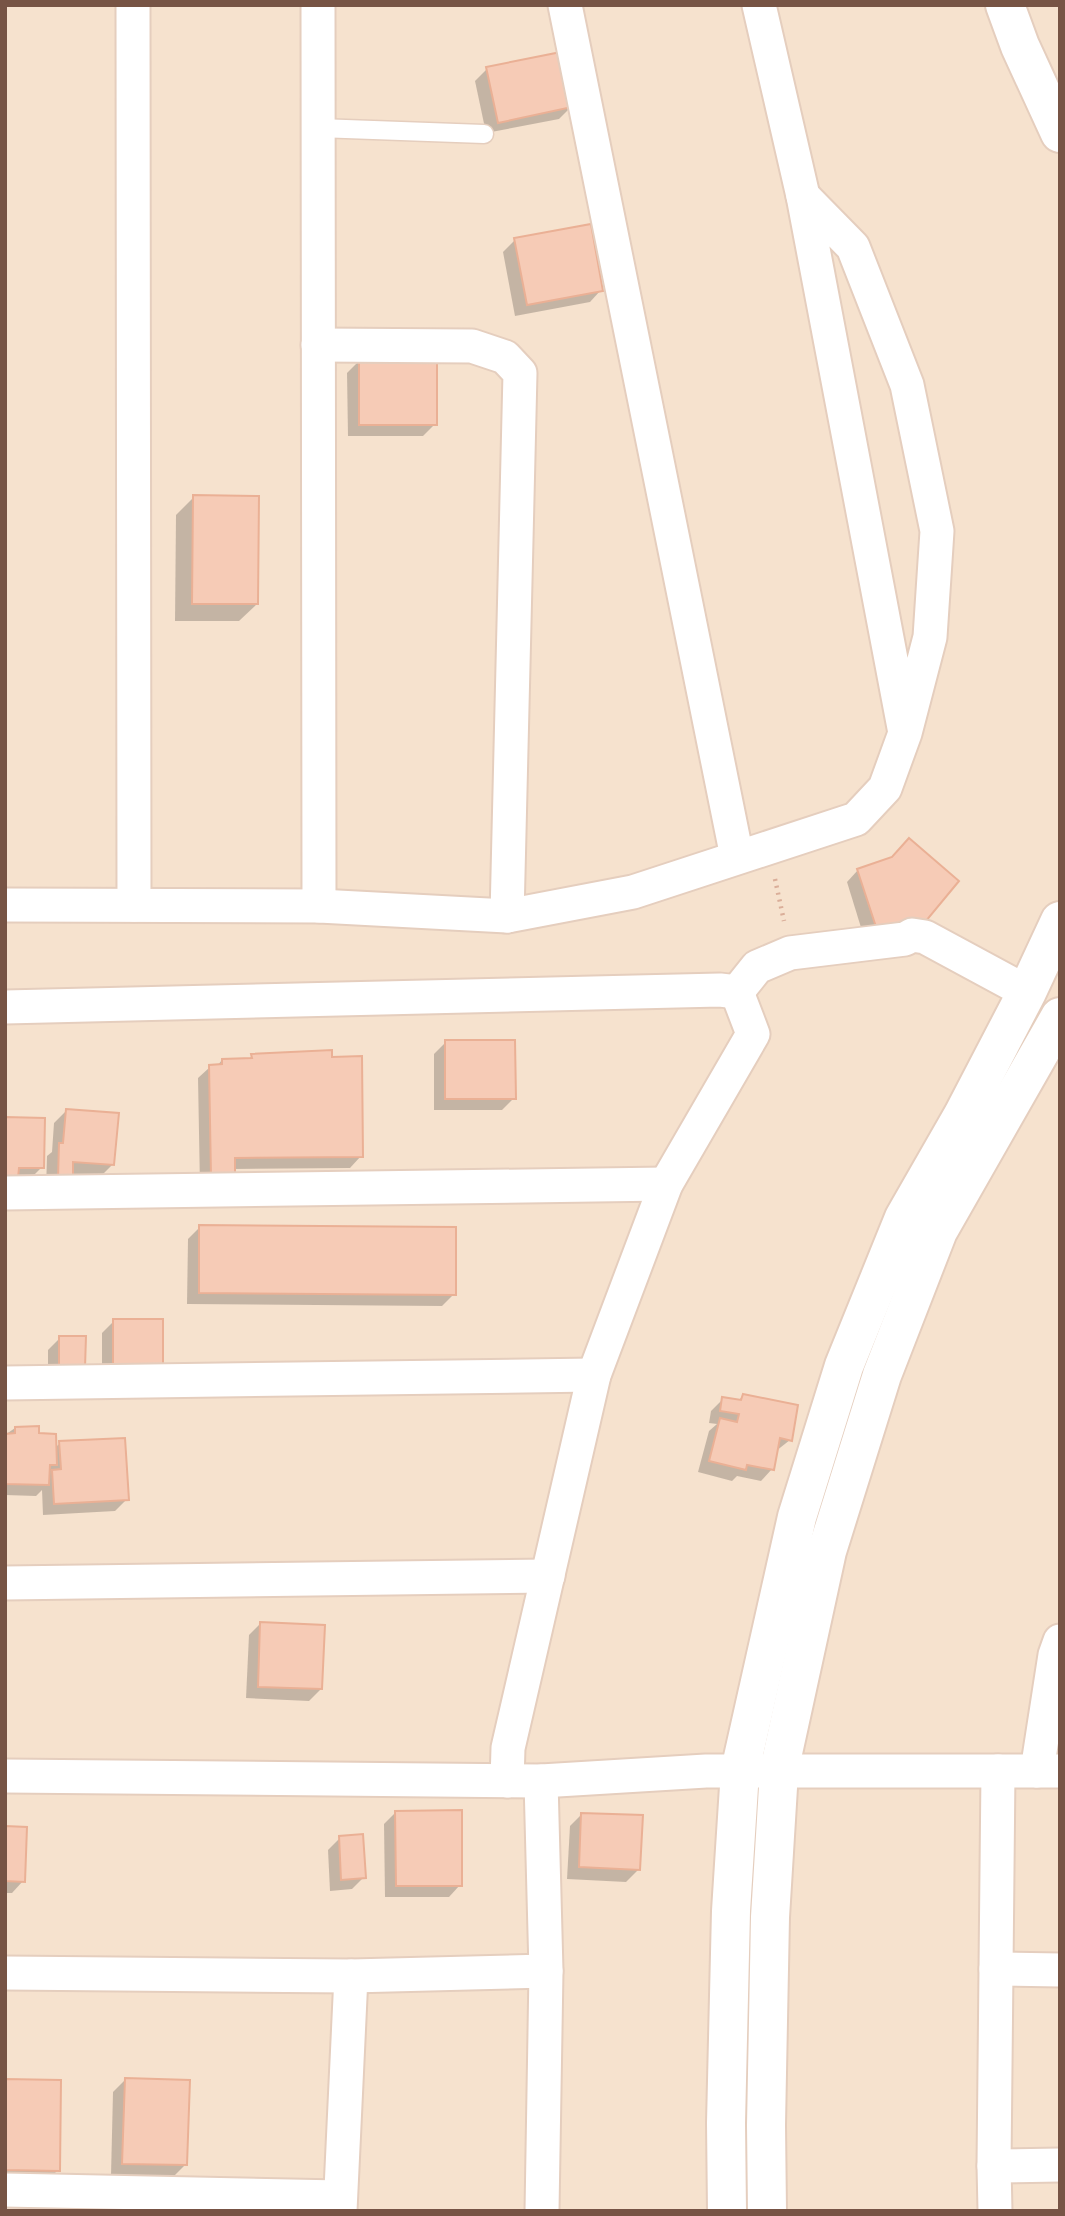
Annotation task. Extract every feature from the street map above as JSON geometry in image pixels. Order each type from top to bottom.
[{"type":"street","points":[[134,5],[134,905]]},
{"type":"street","points":[[318,5],[319,906]]},
{"type":"street","points":[[565,5],[737,857]]},
{"type":"street","points":[[759,5],[803,197],[905,733]]},
{"type":"street","points":[[1005,5],[1020,46],[1058,112]]},
{"type":"street","points":[[5,905],[319,906],[507,916],[633,892],[856,819],[885,788],[905,733],[930,637],[937,531],[907,385],[853,247],[803,197]]},
{"type":"street","points":[[318,345],[472,346],[505,357],[520,373],[507,916]]},
{"type":"street","points":[[727,2211],[726,2123],[731,1911],[740,1771],[797,1517],[844,1366],[904,1218],[1027,992],[1060,921]]},
{"type":"street","points":[[737,992],[757,967],[790,953],[905,939],[912,935],[925,937],[1027,992]]},
{"type":"street","points":[[5,1007],[720,990],[737,992]]},
{"type":"street","points":[[507,1781],[508,1748],[594,1375],[666,1184],[753,1034],[737,992]]},
{"type":"street","points":[[768,2211],[766,2125],[770,1917],[779,1771],[827,1551],[882,1375],[938,1231],[1060,1017]]},
{"type":"street","points":[[5,1193],[666,1184]]},
{"type":"street","points":[[5,1383],[594,1375]]},
{"type":"street","points":[[5,1583],[548,1576]]},
{"type":"street","points":[[5,1776],[541,1781],[706,1771],[1048,1771],[1055,1654],[1060,1641]]},
{"type":"street","points":[[995,2211],[998,1771]]},
{"type":"street","points":[[541,1781],[545,1971],[542,2211]]},
{"type":"street","points":[[996,1969],[1060,1970]]},
{"type":"street","points":[[5,1973],[351,1976],[545,1971]]},
{"type":"street","points":[[5,2190],[340,2204],[351,1976]]},
{"type":"street","points":[[994,2166],[1060,2165]]},
{"type":"lane","points":[[318,128],[484,134]]},
{"type":"path","points":[[768,847],[790,953]]},
{"type":"shaded area","points":[[5,5],[1060,5],[1060,2211],[5,2211]]},
{"type":"building","points":[[561,52],[572,107],[498,123],[486,67]]},
{"type":"building","points":[[591,224],[603,291],[527,305],[514,238]]},
{"type":"building","points":[[359,359],[437,360],[437,425],[359,425]]},
{"type":"building","points":[[193,495],[259,496],[258,604],[192,604]]},
{"type":"building","points":[[909,838],[959,881],[926,921],[879,936],[857,869],[892,857]]},
{"type":"building","points":[[445,1040],[515,1040],[516,1099],[445,1099]]},
{"type":"building","points":[[332,1050],[332,1057],[362,1056],[363,1157],[235,1158],[235,1177],[211,1177],[209,1065],[222,1064],[222,1059],[252,1058],[251,1054]]},
{"type":"building","points":[[66,1109],[119,1113],[114,1165],[73,1162],[73,1179],[58,1179],[59,1143],[63,1143]]},
{"type":"building","points":[[5,1117],[45,1118],[44,1168],[19,1168],[18,1178],[5,1177]]},
{"type":"building","points":[[199,1225],[456,1227],[456,1295],[199,1293]]},
{"type":"building","points":[[113,1319],[163,1319],[163,1368],[113,1368]]},
{"type":"building","points":[[59,1336],[86,1336],[85,1368],[59,1367]]},
{"type":"building","points":[[743,1394],[798,1405],[792,1441],[780,1438],[774,1470],[747,1465],[746,1470],[709,1461],[720,1418],[737,1422],[739,1414],[720,1411],[722,1397],[741,1400]]},
{"type":"building","points":[[39,1426],[39,1433],[56,1434],[57,1465],[50,1465],[49,1485],[5,1484],[5,1434],[15,1433],[15,1427]]},
{"type":"building","points":[[125,1438],[129,1500],[54,1504],[52,1470],[61,1469],[59,1441]]},
{"type":"building","points":[[260,1622],[325,1625],[322,1689],[258,1687]]},
{"type":"building","points":[[462,1810],[462,1886],[396,1886],[395,1811]]},
{"type":"building","points":[[581,1813],[643,1815],[640,1870],[579,1867]]},
{"type":"building","points":[[5,1826],[27,1827],[25,1882],[5,1881]]},
{"type":"building","points":[[363,1834],[366,1878],[341,1880],[339,1836]]},
{"type":"building","points":[[125,2078],[190,2080],[187,2165],[122,2164]]},
{"type":"building","points":[[5,2079],[61,2080],[60,2171],[5,2170]]}]
